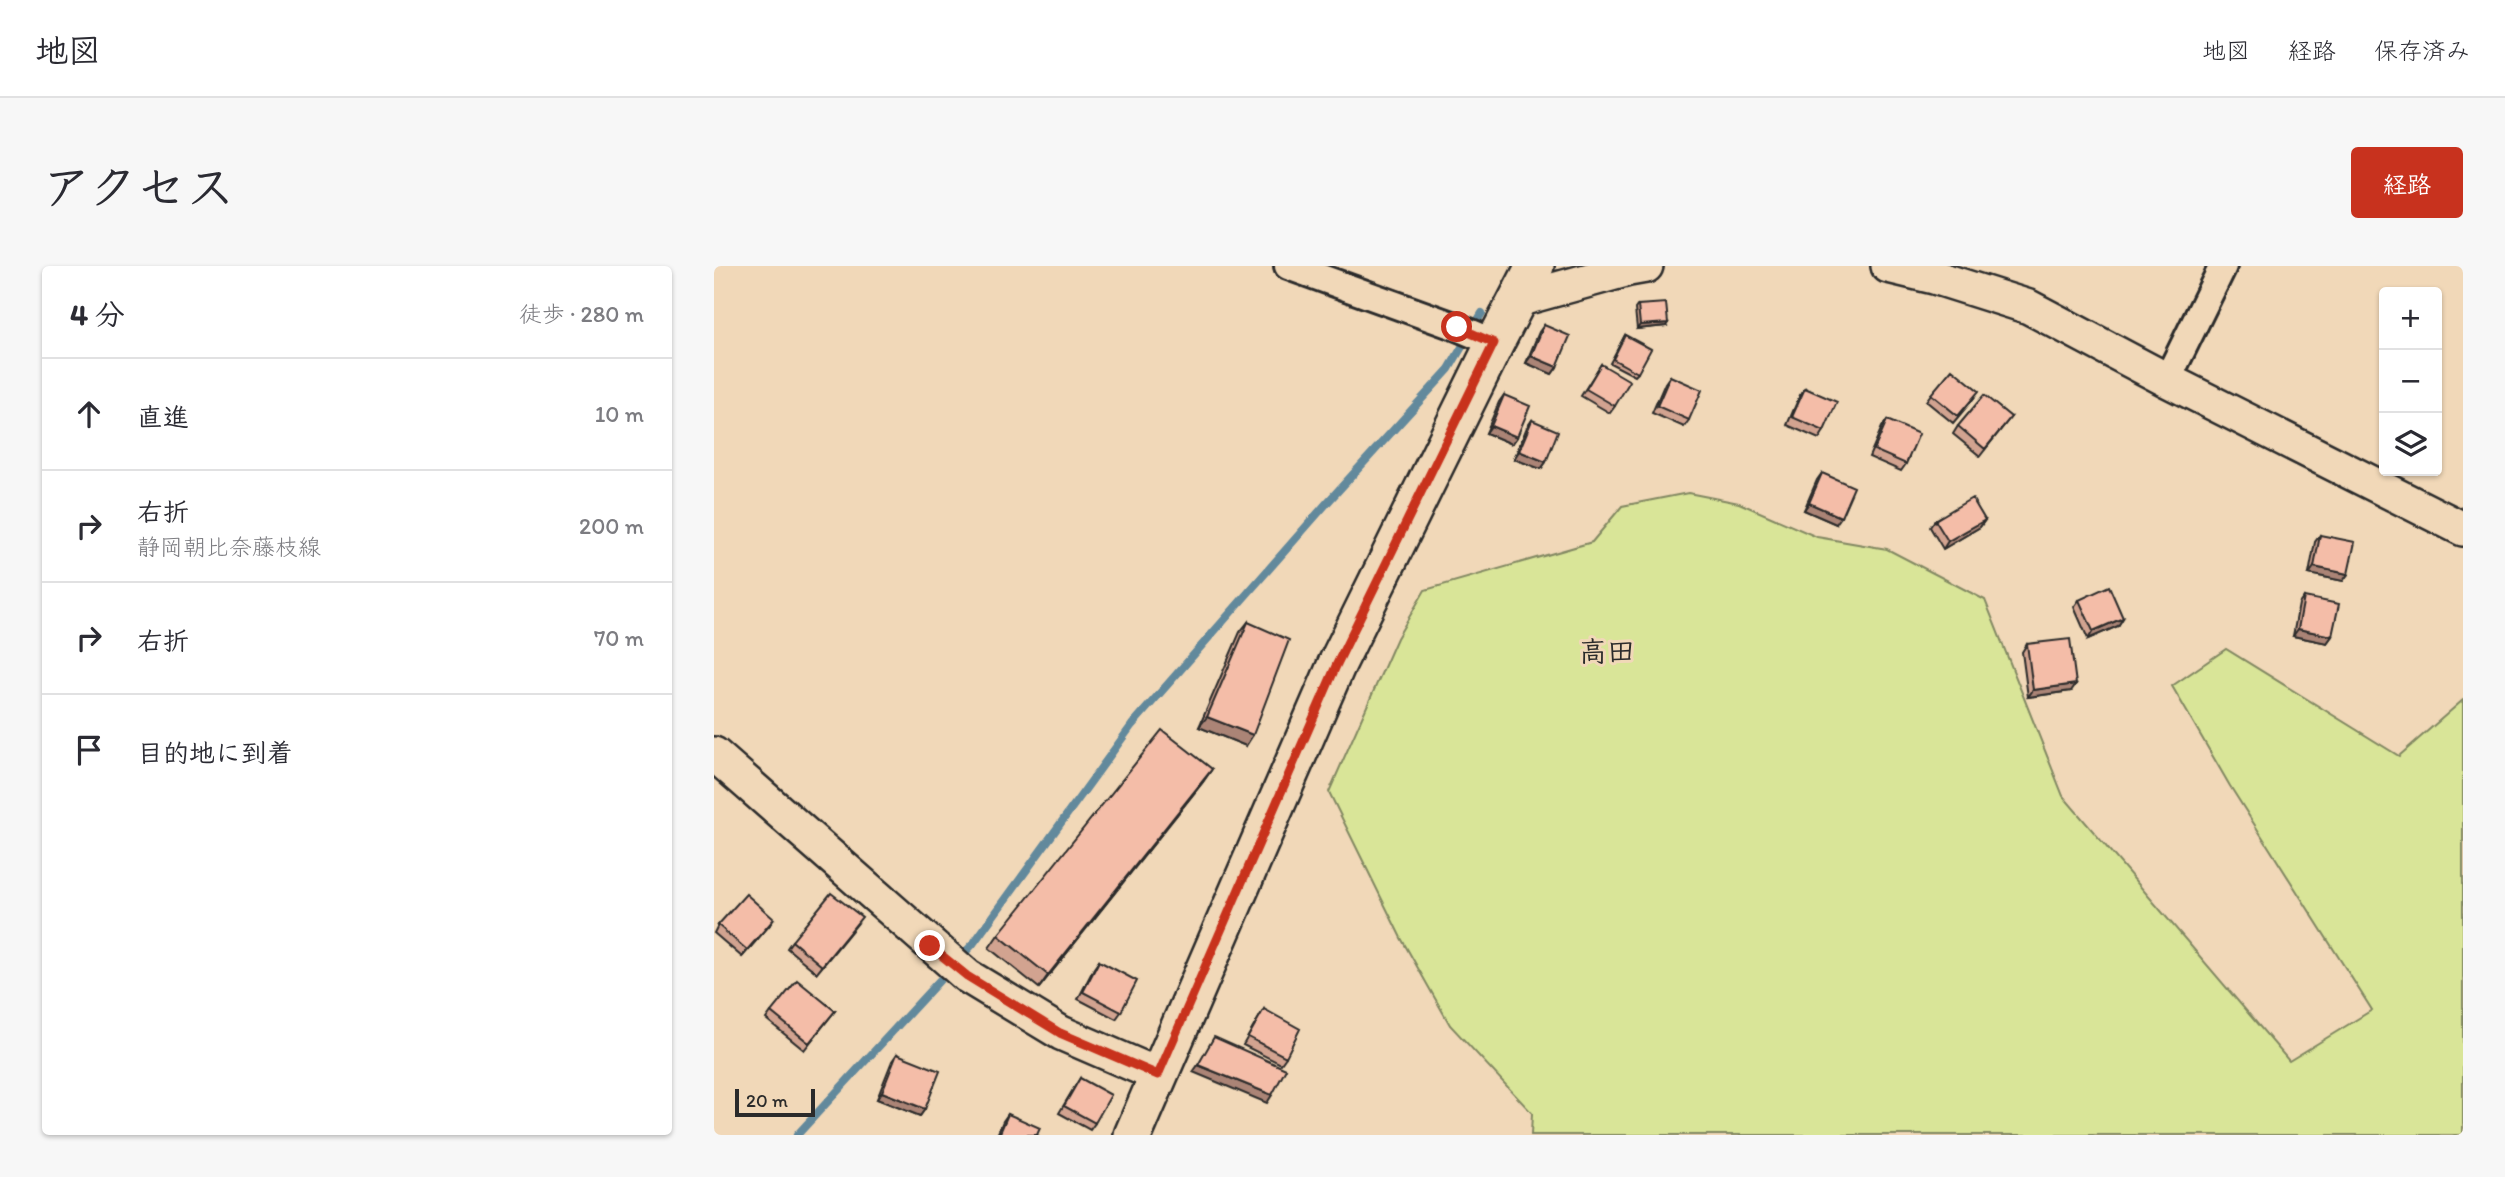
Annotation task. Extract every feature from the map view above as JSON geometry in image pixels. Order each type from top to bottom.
[{"type":"main road","points":[[1135,1134],[1158,1075],[1336,666],[1494,343],[1535,266]]},
{"type":"street","points":[[1289,266],[1494,343]]},
{"type":"street","points":[[1517,300],[1646,266]]},
{"type":"street","points":[[1888,266],[1934,277],[2029,307],[2167,380],[2463,529]]},
{"type":"street","points":[[2167,380],[2223,266]]},
{"type":"street","points":[[714,754],[967,976],[1060,1033],[1158,1075]]},
{"type":"green space","points":[[1688,493],[1739,503],[1817,537],[1887,549],[1985,600],[2063,796],[2289,1061],[2372,1010],[2230,786],[2172,686],[2226,649],[2399,756],[2463,700],[2463,1135],[1531,1135],[1532,1113],[1450,1025],[1401,938],[1329,792],[1397,638],[1425,590],[1592,542],[1622,506]]},
{"type":"building","points":[[1666,303],[1668,323],[1640,325],[1638,305]]},
{"type":"building","points":[[1544,325],[1570,336],[1557,367],[1531,356]]},
{"type":"building","points":[[1625,335],[1651,349],[1638,373],[1613,359]]},
{"type":"building","points":[[1601,364],[1630,381],[1615,406],[1586,389]]},
{"type":"building","points":[[1952,369],[1979,391],[1958,416],[1931,394]]},
{"type":"building","points":[[1670,376],[1702,390],[1689,420],[1657,406]]},
{"type":"building","points":[[1805,388],[1837,402],[1824,431],[1792,417]]},
{"type":"building","points":[[1504,395],[1530,406],[1517,437],[1491,426]]},
{"type":"building","points":[[1984,395],[2011,417],[1985,449],[1958,426]]},
{"type":"building","points":[[1532,420],[1558,431],[1546,462],[1519,451]]},
{"type":"building","points":[[1887,420],[1919,434],[1906,464],[1874,450]]},
{"type":"building","points":[[1822,473],[1854,487],[1841,517],[1809,503]]},
{"type":"building","points":[[1972,498],[1985,520],[1948,541],[1935,520]]},
{"type":"building","points":[[2320,535],[2355,542],[2348,574],[2314,567]]},
{"type":"building","points":[[2109,586],[2123,618],[2093,631],[2079,600]]},
{"type":"building","points":[[2304,597],[2339,604],[2332,636],[2298,629]]},
{"type":"building","points":[[1248,622],[1289,640],[1253,735],[1207,717]]},
{"type":"building","points":[[2070,639],[2076,684],[2033,690],[2027,644]]},
{"type":"building","points":[[1162,730],[1212,769],[1048,975],[998,935]]},
{"type":"building","points":[[831,893],[862,917],[822,966],[792,941]]},
{"type":"building","points":[[746,894],[774,919],[747,950],[718,925]]},
{"type":"building","points":[[1099,961],[1137,981],[1121,1012],[1083,992]]},
{"type":"building","points":[[797,980],[835,1011],[809,1043],[771,1012]]},
{"type":"building","points":[[1264,1009],[1300,1029],[1286,1057],[1248,1037]]},
{"type":"building","points":[[1214,1037],[1286,1069],[1272,1095],[1198,1065]]},
{"type":"building","points":[[897,1054],[940,1071],[925,1109],[882,1092]]},
{"type":"building","points":[[1080,1078],[1111,1095],[1095,1123],[1064,1106]]},
{"type":"building","points":[[1008,1114],[1040,1128],[1037,1135],[999,1135]]},
{"type":"waterway","points":[[958,960],[973,944],[1132,725],[1449,369],[1482,313]]},
{"type":"waterway","points":[[797,1135],[950,969]]},
{"type":"district","name":"高田","points":[[1607,651]]},
{"type":"route","points":[[930,946],[967,976],[1060,1033],[1158,1075],[1336,666],[1494,343],[1457,327]]}]
